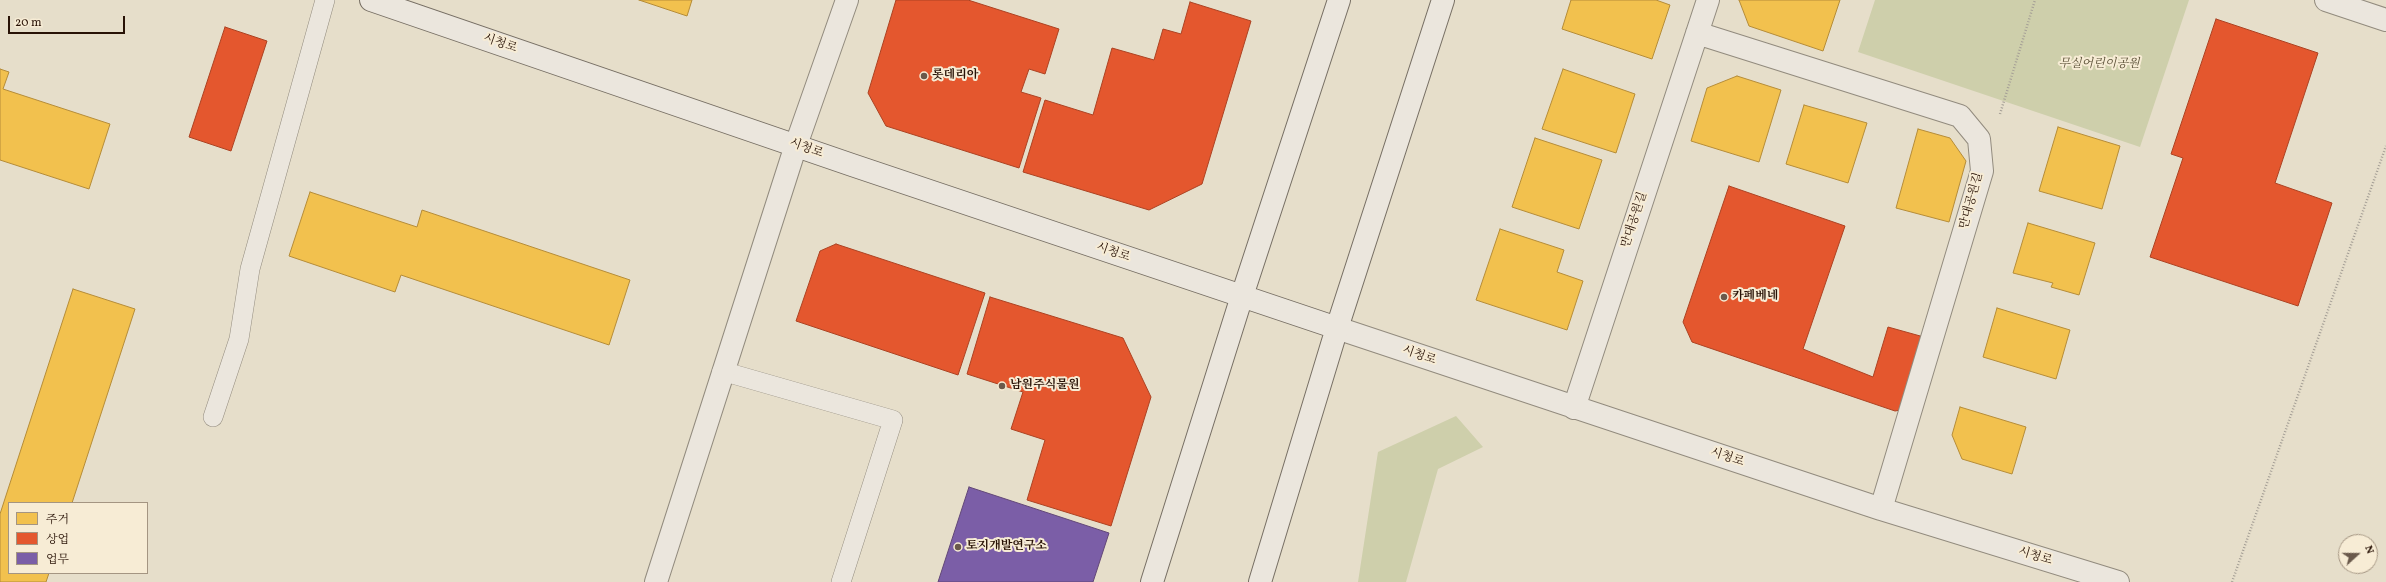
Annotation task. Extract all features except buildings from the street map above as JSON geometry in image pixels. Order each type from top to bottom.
[{"type":"street","name":"시청로","points":[[371,0],[1574,408],[1881,509],[2118,582]]},
{"type":"street","points":[[656,582],[722,371],[796,145],[847,0]]},
{"type":"street","points":[[1152,582],[1242,296],[1340,0]]},
{"type":"street","points":[[1260,582],[1337,328],[1443,0]]},
{"type":"street","name":"만대공원길","points":[[1574,408],[1708,0]]},
{"type":"street","points":[[2326,0],[2386,20]]},
{"type":"street","name":"만대공원길","points":[[1697,33],[1960,116],[1979,139],[1982,171],[1881,509]]},
{"type":"lane","points":[[213,417],[239,339],[250,269],[325,0]]},
{"type":"lane","points":[[722,371],[893,420],[841,582]]},
{"type":"path","points":[[1998,119],[2035,0]]},
{"type":"path","points":[[2232,582],[2386,146]]},
{"type":"green space","name":"무실어린이공원","points":[[1875,0],[2189,0],[2140,147],[1858,52]]},
{"type":"green space","points":[[1456,416],[1483,447],[1438,469],[1406,582],[1358,582],[1378,452]]},
{"type":"place","name":"롯데리아","points":[[924,76]]},
{"type":"place","name":"카페베네","points":[[1724,297]]},
{"type":"place","name":"남원주식물원","points":[[1002,386]]},
{"type":"place","name":"토지개발연구소","points":[[958,547]]}]
